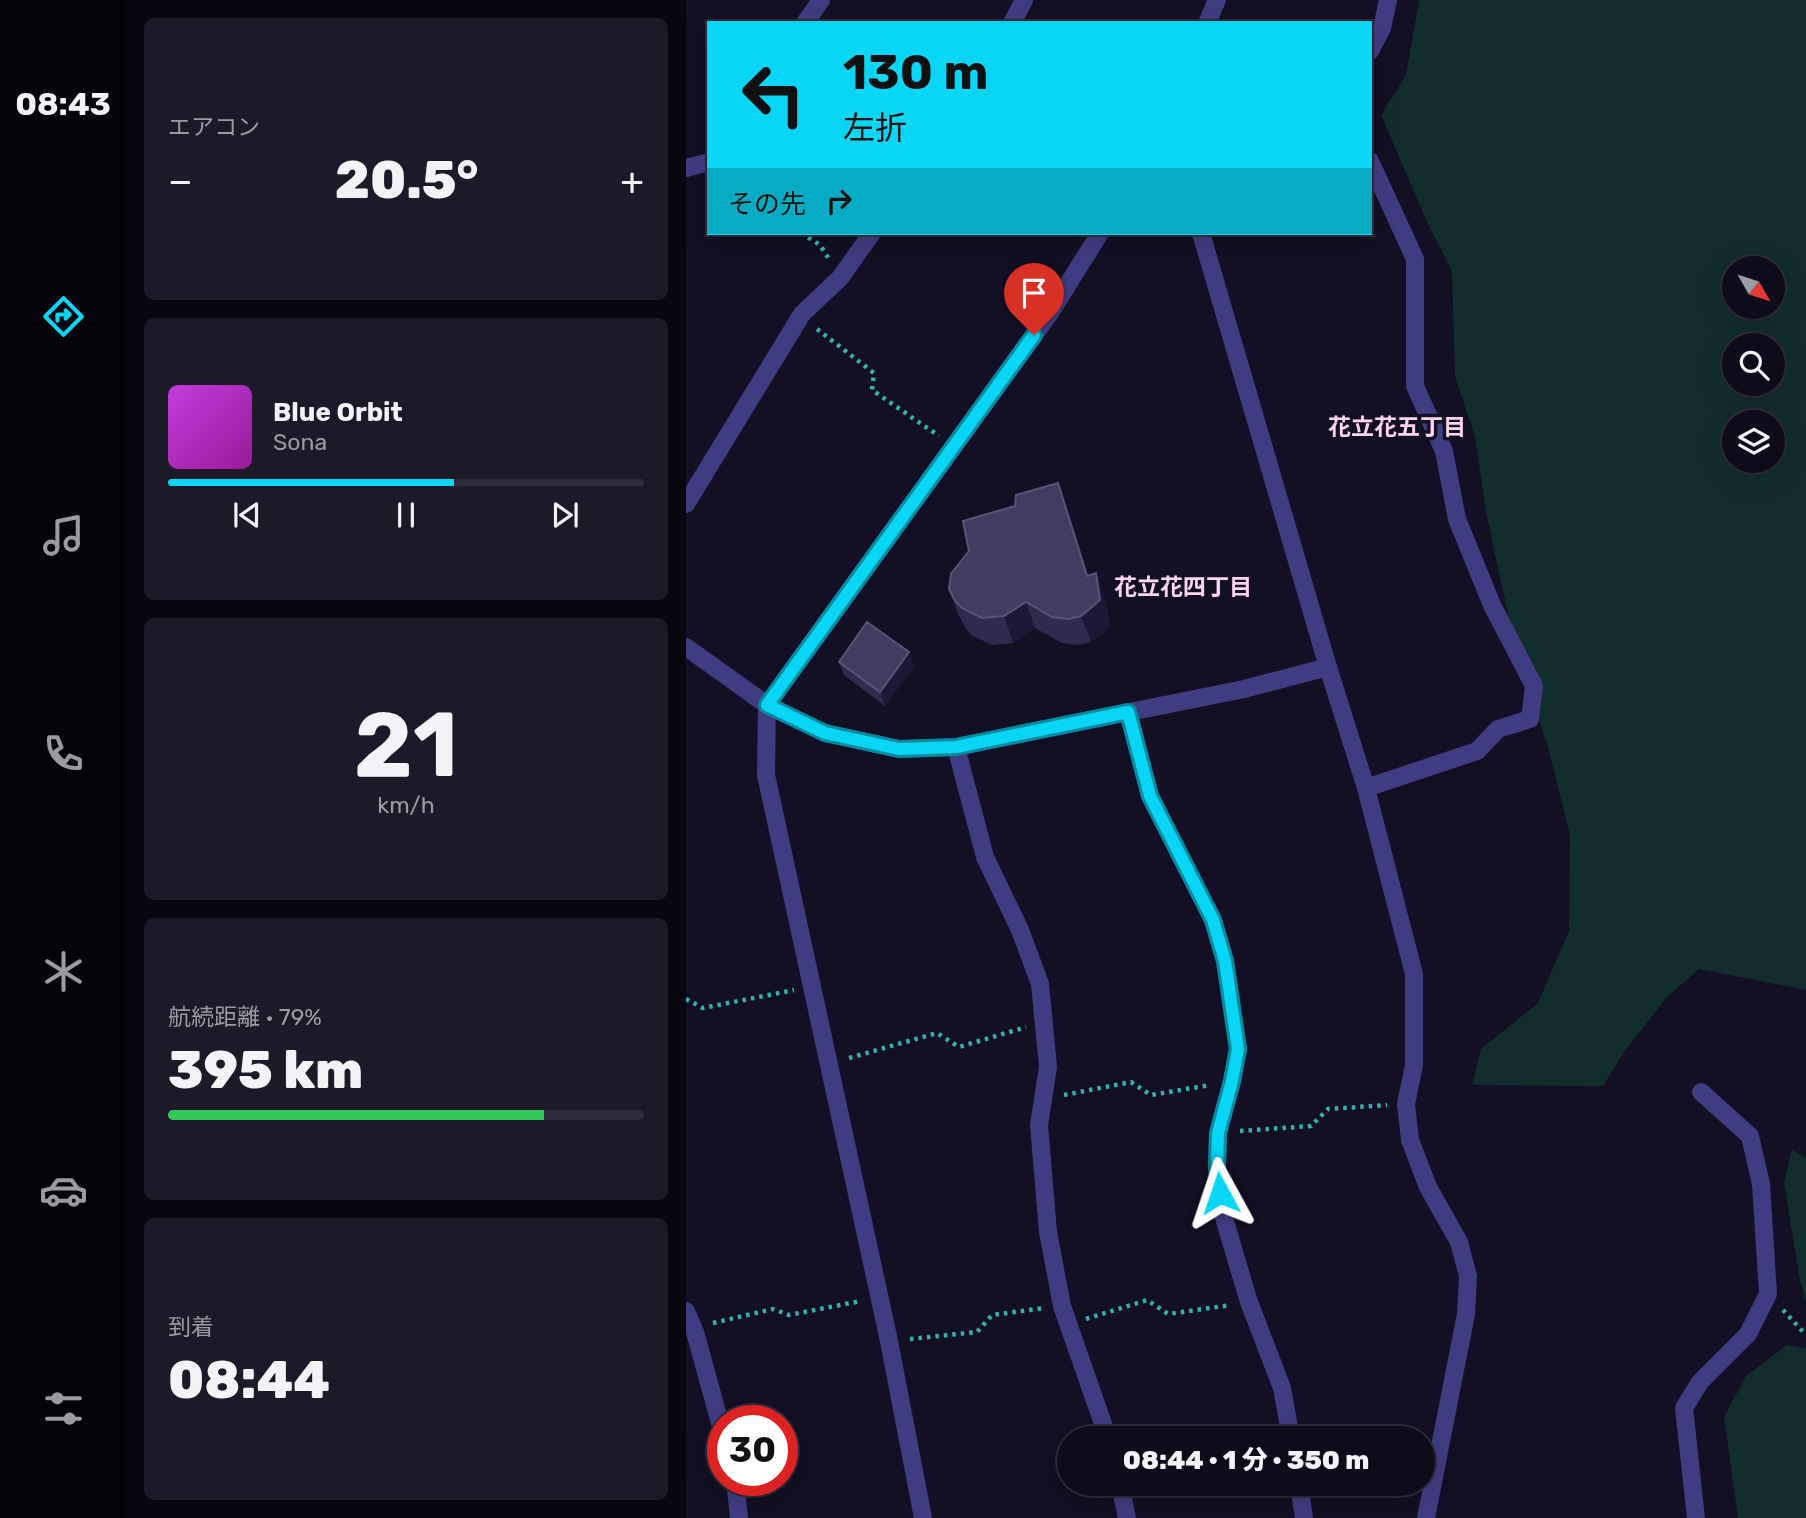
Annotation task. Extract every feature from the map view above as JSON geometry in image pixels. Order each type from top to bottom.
[{"type":"street","points":[[806,21],[821,0]]},
{"type":"street","points":[[1013,21],[1024,0]]},
{"type":"street","points":[[1209,21],[1217,0]]},
{"type":"street","points":[[1372,47],[1382,28],[1388,0]]},
{"type":"street","points":[[686,168],[707,163]]},
{"type":"street","points":[[1366,788],[1477,751],[1498,729],[1530,719],[1534,686],[1492,604],[1457,519],[1444,450],[1415,386],[1415,259],[1372,165]]},
{"type":"street","points":[[686,503],[802,314],[840,278],[871,235]]},
{"type":"street","points":[[923,1518],[889,1341],[766,775],[767,705],[1050,313],[1099,235]]},
{"type":"street","points":[[1202,235],[1366,788],[1414,974],[1414,1065],[1406,1104],[1409,1140],[1428,1187],[1459,1242],[1468,1276],[1466,1314],[1426,1518]]},
{"type":"street","points":[[686,647],[767,705],[825,733],[899,749],[956,747],[1244,689],[1328,667]]},
{"type":"street","points":[[1128,712],[1150,796],[1213,920],[1225,961],[1238,1049],[1218,1133],[1217,1168],[1224,1218],[1249,1302],[1282,1388],[1289,1426]]},
{"type":"street","points":[[956,747],[985,857],[1020,930],[1040,984],[1048,1067],[1039,1125],[1048,1232],[1062,1306],[1104,1426]]},
{"type":"street","points":[[1696,1518],[1684,1408],[1700,1382],[1748,1334],[1768,1294],[1761,1184],[1750,1136],[1701,1092]]},
{"type":"street","points":[[690,1319],[715,1405]]},
{"type":"street","points":[[737,1496],[739,1518]]},
{"type":"street","points":[[1122,1496],[1127,1518]]},
{"type":"street","points":[[1301,1496],[1304,1518]]},
{"type":"path","points":[[805,235],[820,245],[840,278]]},
{"type":"path","points":[[802,314],[818,330],[874,373],[872,390],[954,446]]},
{"type":"path","points":[[686,999],[703,1008],[812,986]]},
{"type":"path","points":[[829,1064],[937,1033],[959,1047],[1044,1022]]},
{"type":"path","points":[[1043,1099],[1131,1082],[1152,1095],[1232,1081]]},
{"type":"path","points":[[1218,1133],[1311,1126],[1328,1109],[1406,1104]]},
{"type":"path","points":[[1768,1294],[1806,1335]]},
{"type":"path","points":[[690,1319],[773,1309],[789,1315],[879,1298]]},
{"type":"path","points":[[1068,1324],[1147,1300],[1168,1314],[1249,1302]]},
{"type":"path","points":[[889,1341],[977,1332],[992,1315],[1062,1306]]},
{"type":"green space","points":[[1419,0],[1806,0],[1806,990],[1699,969],[1667,997],[1624,1052],[1603,1086],[1472,1085],[1481,1049],[1538,1003],[1569,931],[1570,835],[1547,743],[1519,665],[1486,512],[1475,436],[1455,376],[1452,271],[1428,224],[1381,115],[1406,75]]},
{"type":"green space","points":[[1792,1149],[1806,1158],[1806,1303],[1784,1183]]},
{"type":"green space","points":[[1787,1345],[1806,1348],[1806,1518],[1738,1518],[1724,1417],[1746,1376]]},
{"type":"building","points":[[1058,483],[1087,576],[1096,573],[1100,600],[1081,616],[1068,619],[1052,617],[1026,602],[1004,616],[982,618],[962,608],[949,589],[951,574],[969,551],[963,521],[1015,506],[1016,495]]},
{"type":"building","points":[[867,622],[909,652],[880,692],[839,662]]},
{"type":"district","name":"花立花五丁目","points":[[1397,427]]},
{"type":"district","name":"花立花四丁目","points":[[1183,587]]},
{"type":"route","points":[[1034,335],[767,705],[825,733],[899,749],[956,747],[1128,712],[1150,796],[1213,920],[1225,961],[1238,1049],[1218,1133],[1217,1168],[1220,1193]]}]
